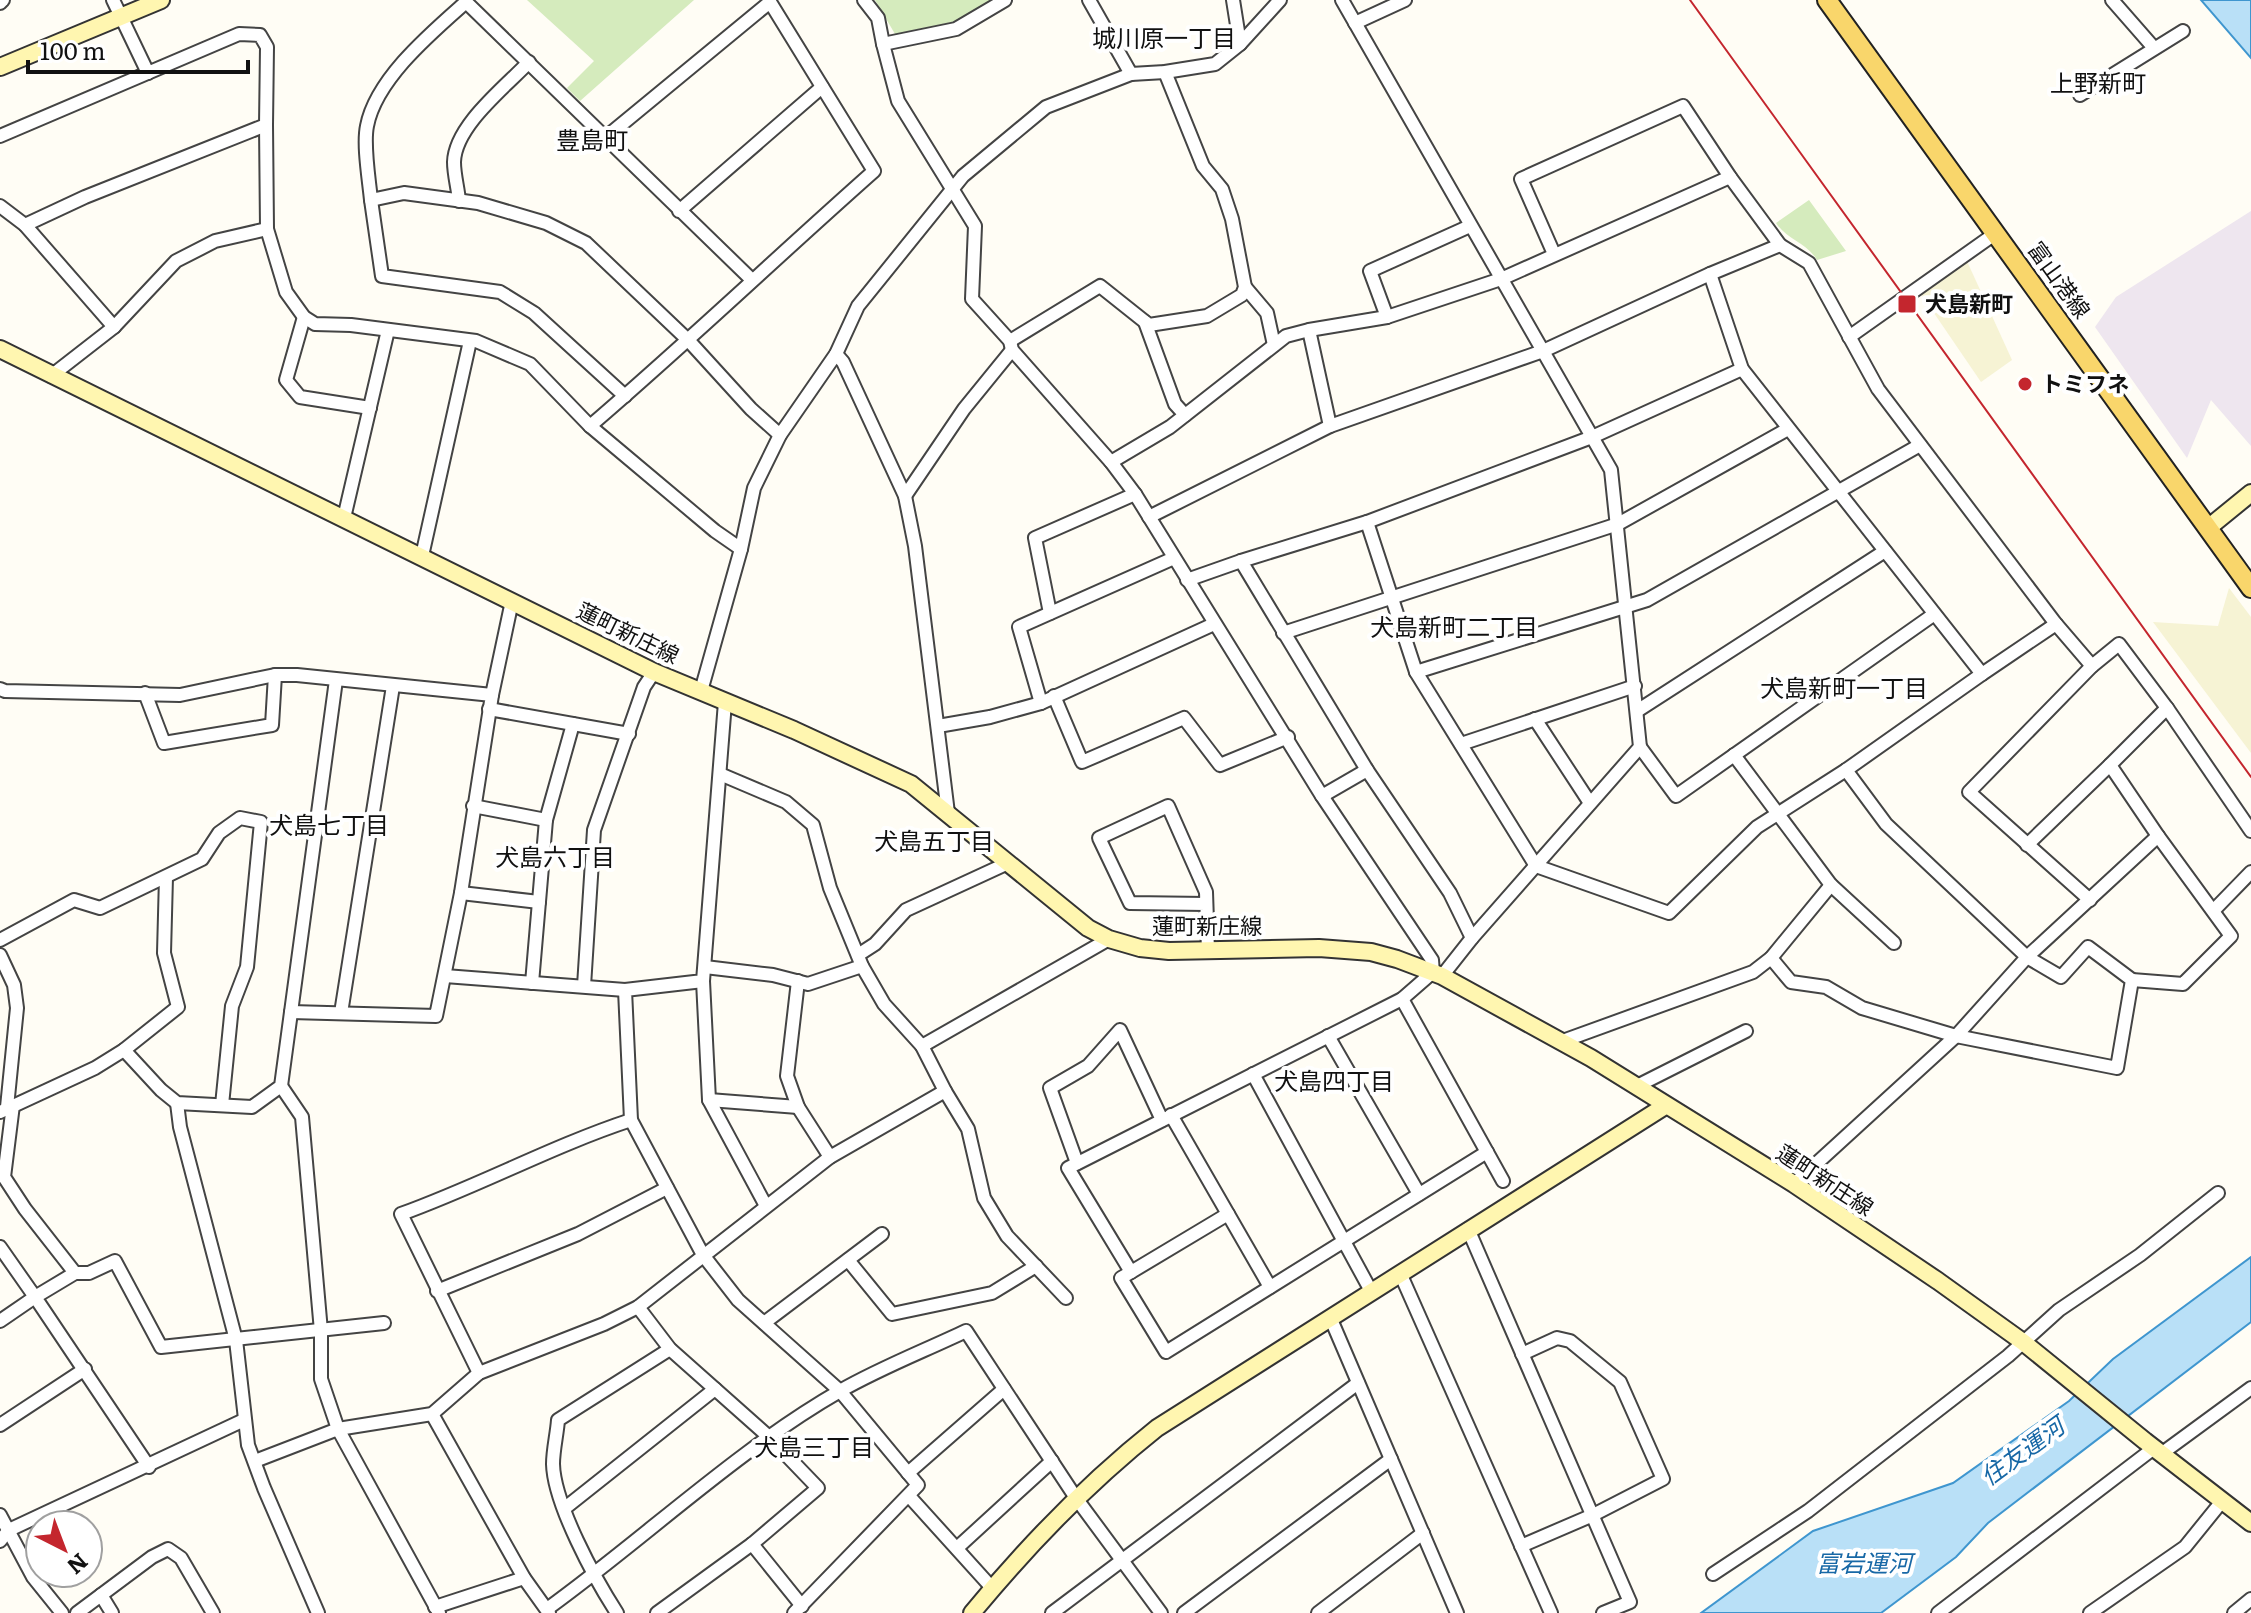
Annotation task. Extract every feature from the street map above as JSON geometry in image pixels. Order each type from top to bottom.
[{"type":"main road","points":[[0,67],[161,0]]},
{"type":"main road","name":"富山港線","points":[[1827,0],[2251,588]]},
{"type":"main road","name":"蓮町新庄線","points":[[0,349],[654,672],[911,784],[1088,928],[1109,939],[1140,948],[1208,951],[1319,948],[1371,952],[1437,974],[1560,1042],[1794,1184],[2023,1342],[2251,1523]]},
{"type":"main road","points":[[2208,528],[2251,493]]},
{"type":"main road","points":[[972,1613],[1076,1498],[1110,1465],[1157,1428],[1665,1106]]},
{"type":"street","points":[[113,0],[148,73]]},
{"type":"street","points":[[864,0],[878,18],[898,101],[975,226],[972,299],[1135,494],[1322,796],[1432,960],[1437,974]]},
{"type":"street","points":[[883,44],[956,29],[1005,0]]},
{"type":"street","points":[[1089,0],[1131,74]]},
{"type":"street","points":[[1233,0],[1240,44]]},
{"type":"street","points":[[701,691],[741,549],[754,488],[780,435],[836,354],[858,306],[951,190],[963,176],[1046,107],[1131,74],[1215,64],[1240,44],[1280,0]]},
{"type":"street","points":[[1342,0],[1611,470],[1640,747],[1676,796],[1933,615]]},
{"type":"street","points":[[1355,23],[1405,0]]},
{"type":"street","points":[[2112,0],[2154,48]]},
{"type":"street","points":[[625,396],[534,313],[500,292],[382,276],[371,200],[366,127],[381,89],[441,24],[468,1],[752,280]]},
{"type":"street","points":[[590,426],[689,341],[874,171],[771,1],[605,138]]},
{"type":"street","points":[[2080,95],[2183,31]]},
{"type":"street","points":[[0,136],[239,34],[260,35],[267,47],[267,229],[286,292],[304,317],[315,324],[351,325],[470,341],[530,364],[590,426],[715,531],[741,549]]},
{"type":"street","points":[[459,201],[454,163],[458,140],[529,62]]},
{"type":"street","points":[[1165,72],[1203,166],[1222,189],[1232,219],[1245,287],[1267,313],[1274,345]]},
{"type":"street","points":[[679,211],[822,87]]},
{"type":"street","points":[[1554,254],[1521,179],[1683,106],[1780,245],[1809,263],[1878,389],[2056,624],[2092,666]]},
{"type":"street","points":[[25,225],[71,203],[266,125]]},
{"type":"street","points":[[1111,462],[1185,415],[1286,336],[1387,317],[1501,279],[1730,177]]},
{"type":"street","points":[[371,200],[404,193],[478,203],[546,223],[586,243],[689,341],[751,409],[780,435]]},
{"type":"street","points":[[0,206],[25,225],[114,327]]},
{"type":"street","points":[[1387,317],[1370,271],[1470,226]]},
{"type":"street","points":[[51,376],[114,327],[176,261],[215,241],[267,229]]},
{"type":"street","points":[[1849,337],[1996,233]]},
{"type":"street","points":[[1149,517],[1330,426],[1543,351],[1780,245]]},
{"type":"street","points":[[1710,274],[1742,369],[1982,674]]},
{"type":"street","points":[[905,496],[1011,345],[1100,286],[1149,325],[1207,316],[1242,295],[1245,287]]},
{"type":"street","points":[[304,317],[286,380],[300,397],[370,408]]},
{"type":"street","points":[[1145,322],[1175,404],[1185,415]]},
{"type":"street","points":[[344,518],[388,330]]},
{"type":"street","points":[[1309,330],[1330,426]]},
{"type":"street","points":[[422,556],[470,341]]},
{"type":"street","points":[[836,354],[843,362],[905,496],[915,546],[948,813]]},
{"type":"street","points":[[1187,580],[1367,522],[1592,437],[1742,369]]},
{"type":"street","points":[[1283,633],[1618,524],[1788,429]]},
{"type":"street","points":[[1416,672],[1647,600],[1920,445]]},
{"type":"street","points":[[1050,613],[1035,538],[1135,494]]},
{"type":"street","points":[[1367,522],[1416,672],[1536,866],[1669,913],[1757,827],[1846,770],[2056,624]]},
{"type":"street","points":[[1637,711],[1885,551]]},
{"type":"street","points":[[1041,703],[1019,627],[1174,558]]},
{"type":"street","points":[[1241,561],[1367,770],[1450,893],[1472,938]]},
{"type":"street","points":[[291,1012],[436,1016],[461,893],[489,709],[512,601]]},
{"type":"street","points":[[938,726],[990,717],[1041,703],[1214,624]]},
{"type":"street","points":[[2090,900],[1969,792],[2092,666],[2119,644],[2251,831]]},
{"type":"street","points":[[584,986],[594,830],[644,687],[654,672]]},
{"type":"street","points":[[0,689],[180,695],[275,675],[492,695]]},
{"type":"street","points":[[145,693],[164,743],[272,725],[275,675]]},
{"type":"street","points":[[336,680],[281,1086],[302,1117],[321,1331],[321,1379],[338,1429],[437,1610],[524,1578]]},
{"type":"street","points":[[341,1013],[393,686]]},
{"type":"street","points":[[1461,744],[1635,686]]},
{"type":"street","points":[[1054,696],[1082,762],[1184,718],[1220,765],[1288,737]]},
{"type":"street","points":[[725,702],[703,981],[709,1100],[766,1206]]},
{"type":"street","points":[[2027,845],[2167,708]]},
{"type":"street","points":[[489,709],[629,734]]},
{"type":"street","points":[[1535,719],[1590,803]]},
{"type":"street","points":[[532,983],[546,820],[573,724]]},
{"type":"street","points":[[1131,1272],[1068,1168],[1402,999],[1437,974],[1640,747]]},
{"type":"street","points":[[1734,755],[1831,885],[1894,943]]},
{"type":"street","points":[[1846,770],[1886,824],[2027,957],[2061,977],[2088,947],[2132,980],[2183,984],[2231,936],[2110,765]]},
{"type":"street","points":[[1322,796],[1367,770]]},
{"type":"street","points":[[720,774],[786,802],[813,825],[830,888],[860,961],[884,1004],[922,1046],[968,1129],[984,1198],[1007,1236],[1066,1298]]},
{"type":"street","points":[[473,806],[546,820]]},
{"type":"street","points":[[1206,904],[1130,903],[1099,838],[1168,806],[1206,892],[1208,951]]},
{"type":"street","points":[[0,940],[74,900],[100,908],[202,859],[219,833],[240,818],[261,822],[247,967],[232,1006],[222,1105]]},
{"type":"street","points":[[1794,1184],[1956,1036],[2027,957],[2158,836]]},
{"type":"street","points":[[705,967],[808,984],[860,961],[906,910],[1008,863]]},
{"type":"street","points":[[2214,910],[2251,872]]},
{"type":"street","points":[[7,1108],[95,1068],[124,1050],[178,1007],[164,953],[166,877]]},
{"type":"street","points":[[1560,1042],[1753,972],[1771,958],[1831,885]]},
{"type":"street","points":[[461,893],[539,902]]},
{"type":"street","points":[[922,1046],[1109,939]]},
{"type":"street","points":[[0,955],[14,985],[17,1008],[4,1177],[75,1273]]},
{"type":"street","points":[[1771,958],[1791,982],[1826,987],[1862,1008],[1956,1036],[2117,1068],[2132,980]]},
{"type":"street","points":[[445,976],[625,990],[703,981]]},
{"type":"street","points":[[798,981],[787,1076],[798,1107],[830,1157]]},
{"type":"street","points":[[625,990],[631,1120],[703,1255],[738,1300],[840,1391],[918,1485],[798,1609],[752,1544]]},
{"type":"street","points":[[1402,999],[1503,1181]]},
{"type":"street","points":[[1077,1163],[1050,1088],[1088,1066],[1120,1030],[1167,1118],[1270,1287]]},
{"type":"street","points":[[1635,1087],[1746,1031]]},
{"type":"street","points":[[1328,1036],[1419,1194]]},
{"type":"street","points":[[124,1050],[177,1103],[252,1107],[281,1086]]},
{"type":"street","points":[[1253,1074],[1371,1291]]},
{"type":"street","points":[[255,1461],[338,1429],[432,1414],[479,1373],[604,1324],[638,1307],[830,1157],[945,1091]]},
{"type":"street","points":[[709,1100],[798,1107]]},
{"type":"street","points":[[177,1103],[180,1127],[236,1340],[244,1420],[255,1461],[318,1613]]},
{"type":"street","points":[[479,1373],[401,1214],[631,1120]]},
{"type":"street","points":[[1228,1214],[1121,1278],[1166,1352],[1487,1152]]},
{"type":"street","points":[[437,1291],[578,1234],[667,1188]]},
{"type":"street","points":[[1713,1574],[1808,1511],[2023,1342],[2059,1310],[2140,1255],[2218,1193]]},
{"type":"street","points":[[1468,1229],[1630,1602],[1603,1613]]},
{"type":"street","points":[[764,1323],[882,1234]]},
{"type":"street","points":[[0,1247],[149,1467]]},
{"type":"street","points":[[848,1260],[892,1314],[992,1293],[1036,1266]]},
{"type":"street","points":[[0,1321],[75,1273],[89,1273],[115,1261],[161,1347],[384,1323]]},
{"type":"street","points":[[1400,1273],[1551,1613]]},
{"type":"street","points":[[638,1307],[670,1349],[769,1437],[818,1488],[752,1544],[657,1613]]},
{"type":"street","points":[[1330,1317],[1456,1612]]},
{"type":"street","points":[[432,1414],[524,1578],[548,1611],[769,1437],[840,1391],[966,1331],[1076,1498],[1161,1613]]},
{"type":"street","points":[[1521,1546],[1593,1515],[1663,1479],[1620,1382],[1570,1341],[1557,1338],[1522,1354]]},
{"type":"street","points":[[617,1613],[593,1576],[557,1489],[553,1464],[558,1420],[670,1349]]},
{"type":"street","points":[[0,1425],[85,1369]]},
{"type":"street","points":[[1052,1613],[1358,1383]]},
{"type":"street","points":[[1938,1613],[2153,1448],[2251,1388]]},
{"type":"street","points":[[565,1508],[715,1389]]},
{"type":"street","points":[[908,1473],[1004,1389]]},
{"type":"street","points":[[0,1541],[9,1530],[244,1420]]},
{"type":"street","points":[[1184,1613],[1391,1459]]},
{"type":"street","points":[[957,1548],[1052,1461]]},
{"type":"street","points":[[909,1496],[993,1589]]},
{"type":"street","points":[[2090,1613],[2185,1547],[2223,1500]]},
{"type":"street","points":[[0,1515],[33,1577],[62,1613]]},
{"type":"street","points":[[1318,1613],[1423,1533]]},
{"type":"street","points":[[77,1613],[152,1557],[168,1549],[181,1558],[213,1613]]},
{"type":"street","points":[[101,1595],[112,1613]]},
{"type":"street","points":[[2234,1613],[2251,1599]]},
{"type":"shaded area","points":[[2251,211],[2251,446],[2211,400],[2187,458],[2095,327],[2116,297]]},
{"type":"shaded area","points":[[1966,259],[2012,360],[1981,382],[1921,294]]},
{"type":"shaded area","points":[[2229,588],[2251,617],[2251,753],[2153,622],[2218,626]]},
{"type":"green space","points":[[527,0],[694,0],[580,101],[567,88],[594,61]]},
{"type":"green space","points":[[875,0],[992,0],[957,21],[895,34]]},
{"type":"green space","points":[[1809,200],[1846,251],[1817,260],[1776,223]]},
{"type":"water","points":[[2201,0],[2251,0],[2251,58]]},
{"type":"water","name":"富岩運河","points":[[2251,1257],[2251,1322],[1988,1523],[1956,1557],[1881,1613],[1701,1613],[1813,1531],[1953,1483],[2069,1401],[2113,1359]]},
{"type":"tram line","points":[[1690,0],[2251,777]]},
{"type":"place","name":"犬島新町","points":[[1907,304]]},
{"type":"place","name":"トミフネ","points":[[2025,384]]},
{"type":"district","name":"城川原一丁目","points":[[1164,39]]},
{"type":"district","name":"上野新町","points":[[2098,84]]},
{"type":"district","name":"豊島町","points":[[592,141]]},
{"type":"district","name":"犬島新町二丁目","points":[[1454,628]]},
{"type":"district","name":"犬島新町一丁目","points":[[1844,689]]},
{"type":"district","name":"犬島七丁目","points":[[329,826]]},
{"type":"district","name":"犬島五丁目","points":[[934,842]]},
{"type":"district","name":"犬島六丁目","points":[[555,858]]},
{"type":"district","name":"犬島四丁目","points":[[1334,1082]]},
{"type":"district","name":"犬島三丁目","points":[[814,1448]]},
{"type":"water label","name":"住友運河","points":[[2023,1452]]}]
